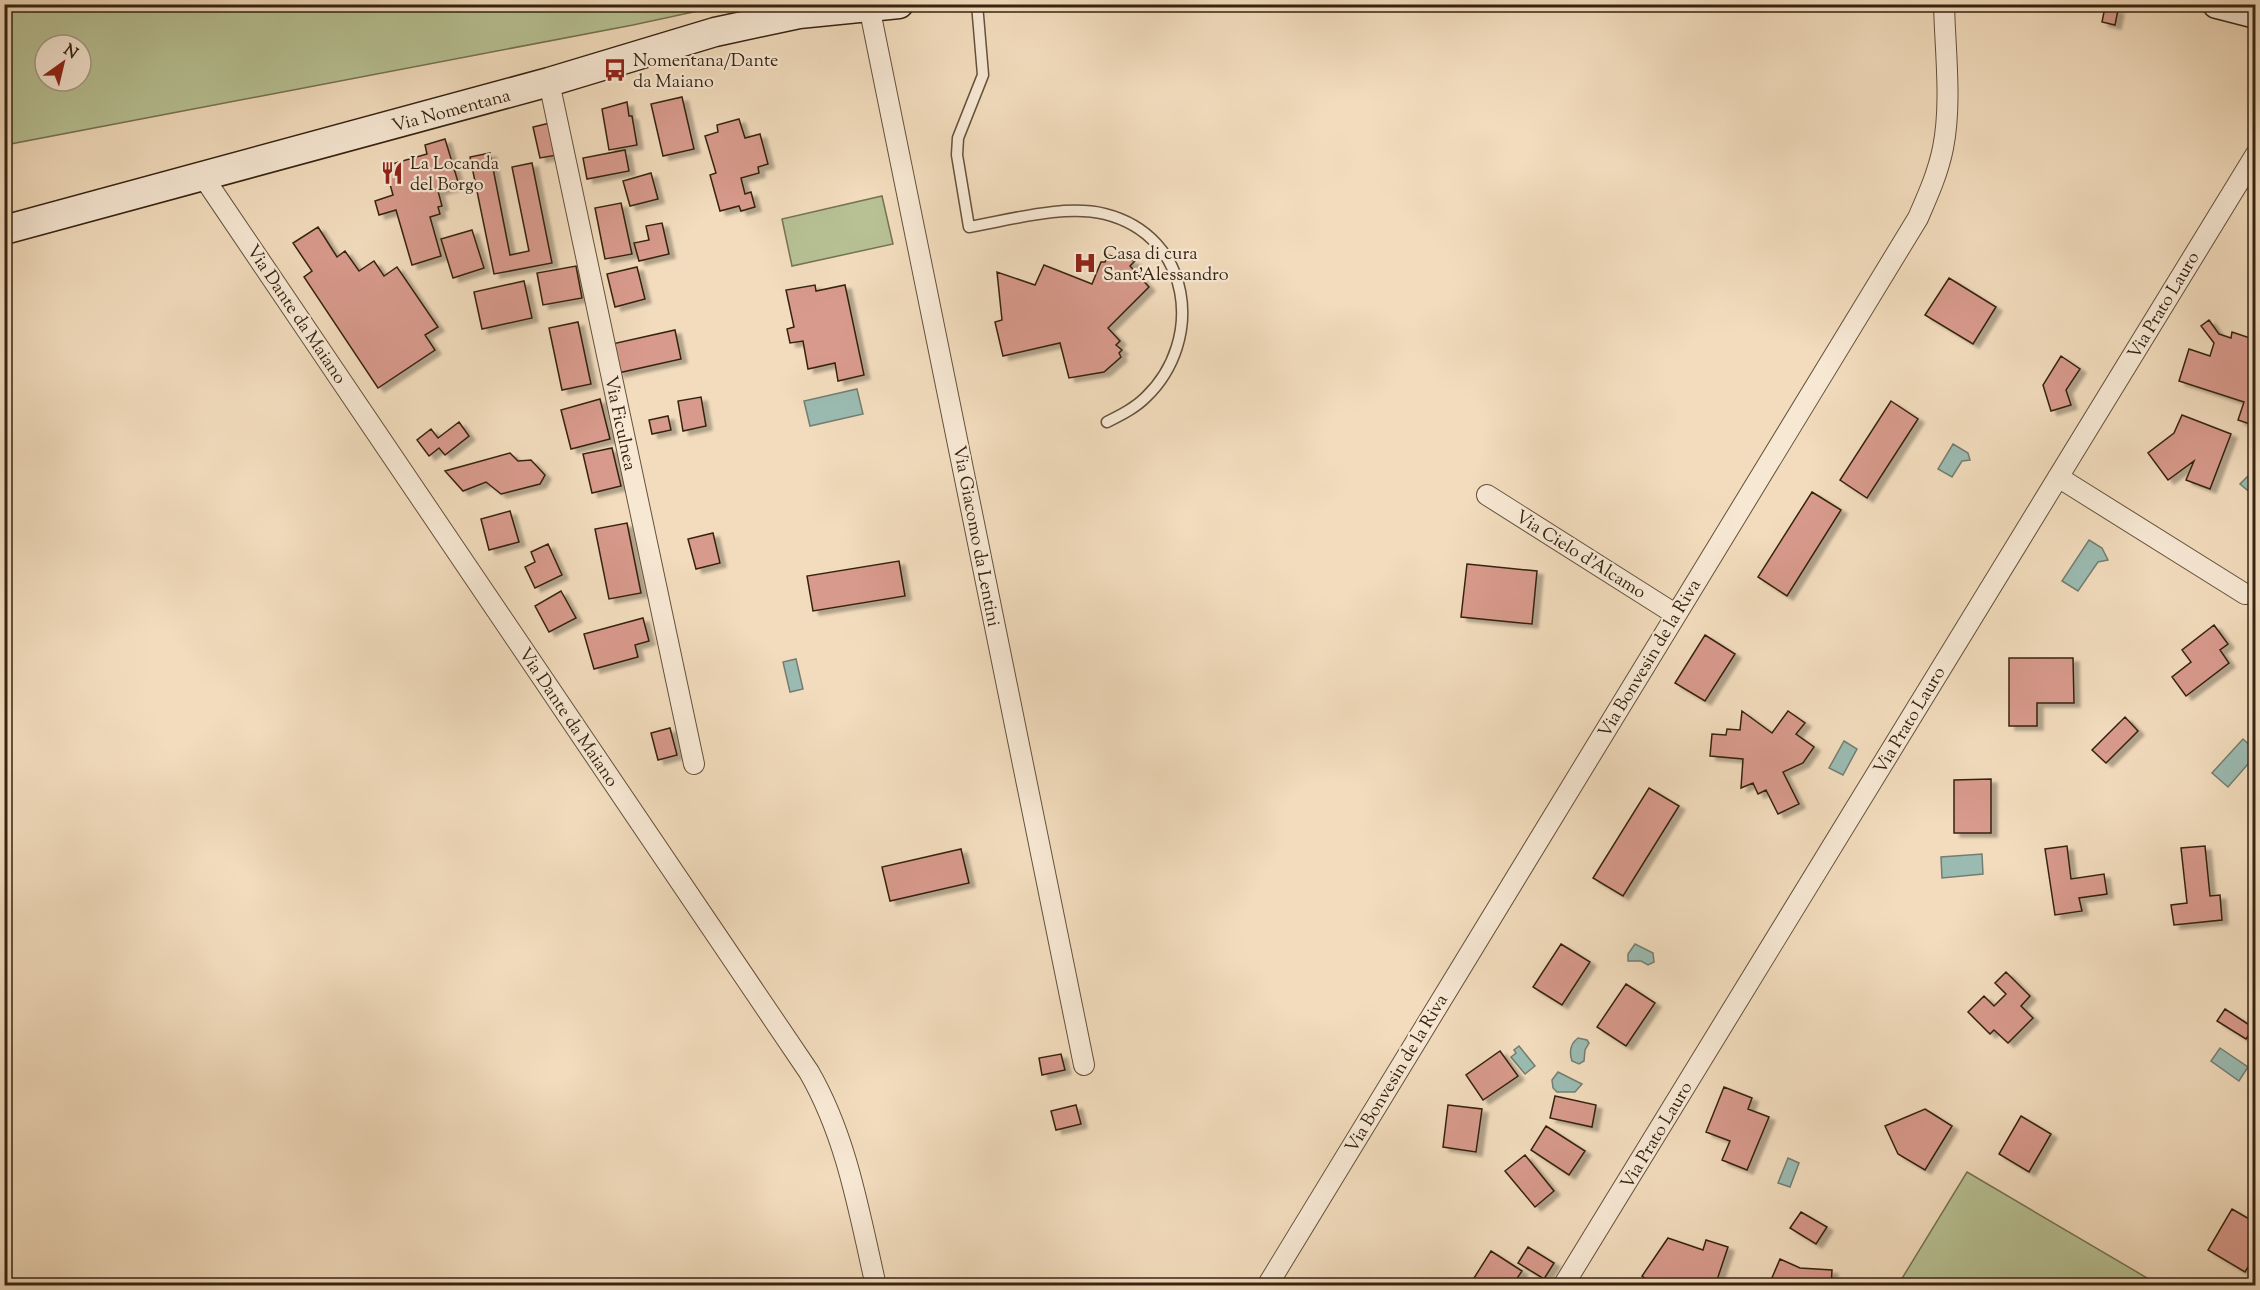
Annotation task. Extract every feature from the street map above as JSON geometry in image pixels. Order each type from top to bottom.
[{"type":"main road","name":"Via Nomentana","points":[[4,230],[549,82],[679,41],[736,26],[799,14],[899,4]]},
{"type":"main road","points":[[2217,4],[2256,15]]},
{"type":"street","name":"Via Bonvesin de la Riva","points":[[1267,1286],[1918,218],[1935,180],[1943,148],[1946,114],[1944,4]]},
{"type":"street","name":"Via Giacomo da Lentini","points":[[869,6],[1084,1065]]},
{"type":"street","name":"Via Ficulnea","points":[[549,82],[694,764]]},
{"type":"street","name":"Via Prato Lauro","points":[[1563,1286],[2256,154]]},
{"type":"street","name":"Via Dante da Maiano","points":[[202,175],[809,1072],[829,1109],[844,1150],[876,1286]]},
{"type":"street","points":[[2058,477],[2245,594]]},
{"type":"street","name":"Via Cielo d'Alcamo","points":[[1487,495],[1675,614]]},
{"type":"lane","points":[[977,4],[983,75],[981,86],[958,138],[957,155],[969,227],[1055,212],[1106,214],[1146,234],[1162,250],[1181,287],[1181,327],[1174,354],[1164,373],[1146,397],[1107,422]]},
{"type":"green space","points":[[5,4],[726,4],[633,25],[5,145]]},
{"type":"green space","points":[[882,196],[893,244],[792,266],[782,219]]},
{"type":"green space","points":[[1967,1172],[2159,1285],[1898,1285]]},
{"type":"water","points":[[857,389],[863,414],[810,426],[804,401]]},
{"type":"water","points":[[1953,444],[1968,453],[1970,460],[1962,461],[1952,477],[1938,469]]},
{"type":"water","points":[[2255,469],[2255,493],[2253,495],[2240,484]]},
{"type":"water","points":[[2089,540],[2102,548],[2108,560],[2098,562],[2078,591],[2062,581]]},
{"type":"water","points":[[796,659],[803,689],[790,692],[783,662]]},
{"type":"water","points":[[2243,739],[2255,750],[2255,756],[2228,787],[2212,773]]},
{"type":"water","points":[[1844,741],[1857,749],[1843,775],[1829,768]]},
{"type":"water","points":[[1982,854],[1983,874],[1942,878],[1941,857]]},
{"type":"water","points":[[1635,944],[1653,953],[1654,962],[1648,965],[1641,961],[1628,961],[1628,954]]},
{"type":"water","points":[[1578,1038],[1587,1040],[1589,1043],[1585,1050],[1584,1061],[1579,1064],[1572,1061],[1571,1054],[1571,1048]]},
{"type":"water","points":[[1519,1046],[1535,1066],[1525,1074],[1511,1057]]},
{"type":"water","points":[[2220,1048],[2248,1067],[2239,1081],[2211,1061]]},
{"type":"water","points":[[1558,1072],[1582,1084],[1575,1092],[1557,1092],[1553,1088],[1552,1080]]},
{"type":"water","points":[[1788,1158],[1799,1163],[1790,1187],[1778,1183]]},
{"type":"building","points":[[2105,7],[2118,10],[2115,25],[2102,22]]},
{"type":"building","points":[[682,97],[694,149],[663,156],[651,104]]},
{"type":"building","points":[[627,102],[637,145],[609,150],[602,109]]},
{"type":"building","points":[[739,119],[745,138],[760,134],[768,164],[758,167],[759,173],[741,178],[745,194],[751,192],[755,207],[741,211],[739,206],[720,211],[710,175],[716,173],[705,136],[718,132],[717,125]]},
{"type":"building","points":[[550,123],[557,155],[540,158],[533,127]]},
{"type":"building","points":[[445,139],[459,185],[438,191],[442,206],[438,207],[440,214],[430,217],[441,256],[412,265],[396,210],[379,215],[375,201],[393,195],[385,166],[427,154],[425,145]]},
{"type":"building","points":[[625,150],[629,171],[587,179],[583,158]]},
{"type":"building","points":[[490,153],[510,255],[529,251],[512,167],[532,163],[552,263],[494,274],[470,157]]},
{"type":"building","points":[[651,173],[658,199],[630,206],[623,181]]},
{"type":"building","points":[[621,203],[632,254],[605,259],[595,208]]},
{"type":"building","points":[[662,223],[669,254],[639,261],[634,243],[649,240],[646,226]]},
{"type":"building","points":[[318,227],[337,257],[345,251],[359,271],[374,261],[384,276],[397,267],[438,327],[425,335],[435,350],[378,388],[304,277],[312,271],[293,243]]},
{"type":"building","points":[[472,230],[484,268],[453,278],[441,239]]},
{"type":"building","points":[[1108,255],[1135,261],[1130,266],[1149,287],[1108,328],[1120,341],[1116,345],[1122,350],[1119,353],[1121,357],[1104,372],[1069,378],[1060,343],[1003,356],[995,322],[1002,320],[997,272],[1035,285],[1044,265],[1092,284],[1101,262],[1105,262]]},
{"type":"building","points":[[576,266],[582,298],[543,305],[537,273]]},
{"type":"building","points":[[637,267],[645,299],[615,307],[607,274]]},
{"type":"building","points":[[1949,278],[1996,307],[1973,344],[1925,315]]},
{"type":"building","points":[[524,281],[532,318],[482,329],[474,292]]},
{"type":"building","points":[[815,285],[816,291],[845,285],[864,375],[838,381],[835,363],[808,369],[803,341],[790,343],[787,329],[794,327],[786,290]]},
{"type":"building","points":[[2209,320],[2219,334],[2231,338],[2232,332],[2256,340],[2256,426],[2238,420],[2244,402],[2179,381],[2189,349],[2210,356],[2214,343],[2201,326]]},
{"type":"building","points":[[578,322],[591,384],[562,390],[549,328]]},
{"type":"building","points":[[675,330],[681,359],[618,373],[612,344]]},
{"type":"building","points":[[2061,356],[2080,369],[2066,390],[2071,405],[2051,411],[2043,385]]},
{"type":"building","points":[[701,397],[706,426],[683,431],[678,401]]},
{"type":"building","points":[[600,399],[610,439],[571,449],[561,410]]},
{"type":"building","points":[[1891,401],[1918,419],[1867,498],[1840,480]]},
{"type":"building","points":[[2182,415],[2231,434],[2210,489],[2186,480],[2194,461],[2168,480],[2148,453],[2174,433]]},
{"type":"building","points":[[668,416],[671,430],[652,434],[649,420]]},
{"type":"building","points":[[459,422],[469,436],[445,455],[439,448],[429,456],[417,440],[431,429],[438,438]]},
{"type":"building","points":[[612,448],[621,486],[592,493],[583,454]]},
{"type":"building","points":[[510,453],[518,461],[531,460],[545,475],[540,484],[501,494],[486,482],[463,491],[445,471]]},
{"type":"building","points":[[1812,492],[1841,510],[1787,596],[1758,577]]},
{"type":"building","points":[[510,511],[519,542],[489,550],[481,519]]},
{"type":"building","points":[[627,523],[641,593],[609,599],[595,529]]},
{"type":"building","points":[[713,533],[720,563],[696,569],[688,539]]},
{"type":"building","points":[[548,544],[562,575],[535,588],[525,567],[535,562],[531,552]]},
{"type":"building","points":[[899,561],[905,596],[813,611],[807,576]]},
{"type":"building","points":[[1467,564],[1537,571],[1532,624],[1461,617]]},
{"type":"building","points":[[561,591],[576,618],[549,632],[535,606]]},
{"type":"building","points":[[643,618],[649,641],[635,645],[638,657],[594,669],[584,634]]},
{"type":"building","points":[[2214,625],[2228,644],[2220,650],[2229,663],[2186,696],[2172,677],[2191,662],[2182,650]]},
{"type":"building","points":[[1705,635],[1735,654],[1705,701],[1675,683]]},
{"type":"building","points":[[2009,658],[2073,658],[2074,703],[2037,703],[2037,726],[2009,726]]},
{"type":"building","points":[[1742,711],[1772,733],[1788,711],[1805,723],[1796,734],[1814,747],[1803,763],[1783,772],[1799,804],[1778,814],[1766,790],[1758,794],[1753,783],[1741,788],[1743,759],[1710,756],[1712,734],[1726,735],[1727,729],[1740,730]]},
{"type":"building","points":[[2125,717],[2138,731],[2106,763],[2092,750]]},
{"type":"building","points":[[670,728],[677,755],[658,760],[651,733]]},
{"type":"building","points":[[1991,779],[1991,833],[1954,833],[1954,780]]},
{"type":"building","points":[[1649,788],[1679,806],[1623,896],[1593,878]]},
{"type":"building","points":[[2067,846],[2071,879],[2104,874],[2107,894],[2079,898],[2082,911],[2055,915],[2045,849]]},
{"type":"building","points":[[2205,846],[2210,896],[2220,895],[2222,920],[2174,925],[2171,905],[2187,903],[2181,848]]},
{"type":"building","points":[[961,849],[969,883],[890,901],[882,867]]},
{"type":"building","points":[[1561,944],[1590,962],[1562,1005],[1533,987]]},
{"type":"building","points":[[2006,972],[2030,996],[2021,1006],[2033,1018],[2008,1043],[1994,1030],[1990,1034],[1968,1012],[1984,996],[1994,1006],[2006,994],[1995,983]]},
{"type":"building","points":[[1626,984],[1655,1003],[1626,1046],[1597,1027]]},
{"type":"building","points":[[2225,1009],[2254,1028],[2246,1039],[2217,1021]]},
{"type":"building","points":[[1500,1051],[1518,1076],[1483,1100],[1466,1075]]},
{"type":"building","points":[[1061,1054],[1065,1070],[1042,1075],[1039,1058]]},
{"type":"building","points":[[1724,1087],[1752,1098],[1748,1109],[1769,1117],[1747,1170],[1722,1160],[1730,1141],[1706,1132]]},
{"type":"building","points":[[1555,1096],[1596,1105],[1592,1127],[1550,1118]]},
{"type":"building","points":[[1076,1105],[1081,1124],[1056,1130],[1051,1111]]},
{"type":"building","points":[[1448,1105],[1482,1109],[1476,1152],[1443,1147]]},
{"type":"building","points":[[1925,1109],[1952,1126],[1925,1170],[1898,1154],[1885,1126]]},
{"type":"building","points":[[2021,1116],[2051,1134],[2029,1172],[1999,1154]]},
{"type":"building","points":[[1546,1126],[1585,1151],[1569,1175],[1531,1150]]},
{"type":"building","points":[[1525,1155],[1554,1191],[1535,1207],[1505,1171]]},
{"type":"building","points":[[2232,1209],[2256,1223],[2256,1254],[2245,1272],[2208,1250]]},
{"type":"building","points":[[1801,1212],[1827,1227],[1816,1244],[1790,1228]]},
{"type":"building","points":[[1668,1238],[1703,1250],[1706,1240],[1728,1247],[1713,1286],[1655,1286],[1642,1276]]},
{"type":"building","points":[[1528,1247],[1554,1263],[1544,1279],[1518,1263]]},
{"type":"building","points":[[1491,1251],[1522,1271],[1512,1286],[1469,1286]]},
{"type":"building","points":[[1780,1259],[1800,1268],[1832,1270],[1831,1286],[1784,1286],[1771,1280]]},
{"type":"place","name":"Nomentana/Dante da Maiano","points":[[615,70]]},
{"type":"place","name":"La Locanda del Borgo","points":[[392,173]]},
{"type":"place","name":"Casa di cura Sant'Alessandro","points":[[1085,263]]}]
